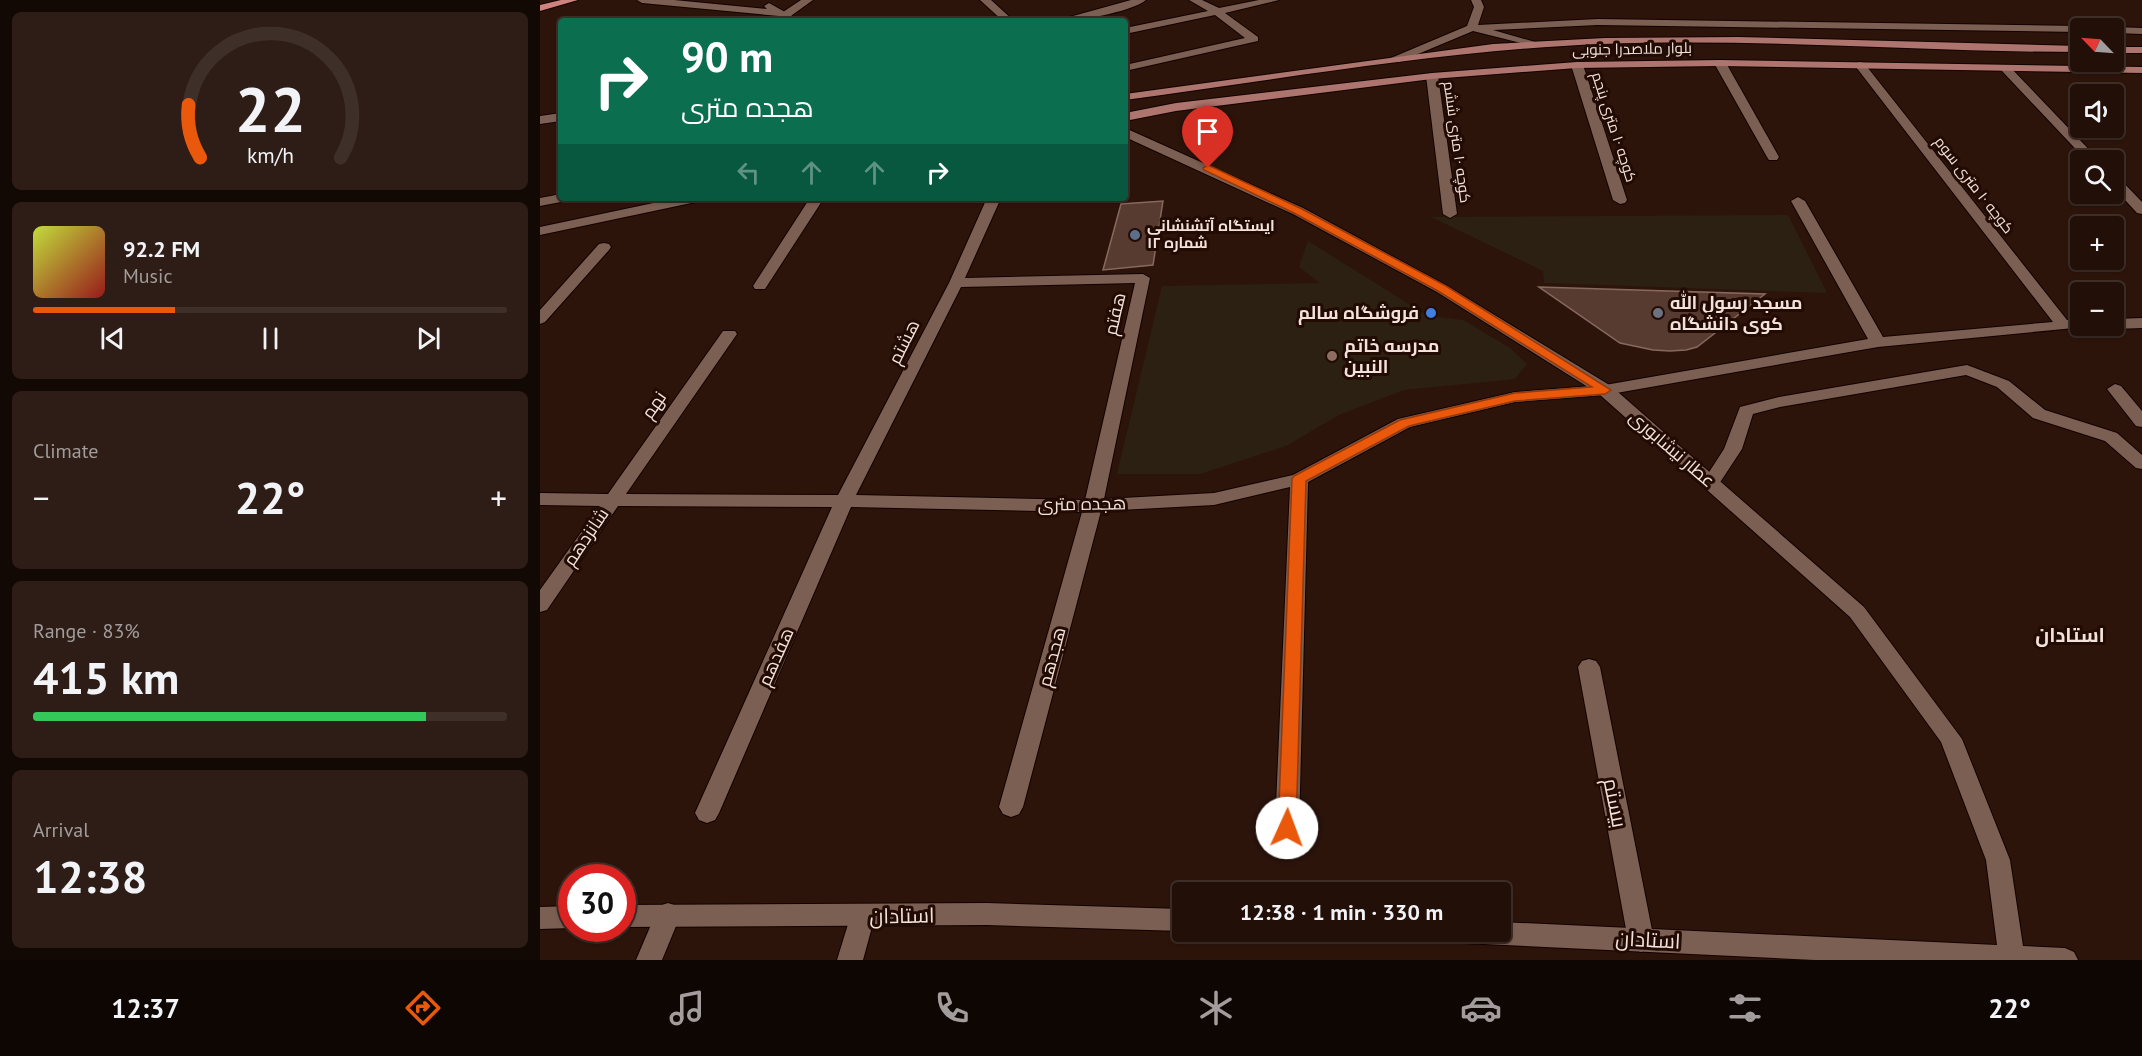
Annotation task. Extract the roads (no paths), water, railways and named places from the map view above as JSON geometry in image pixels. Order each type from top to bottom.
[{"type":"highway","points":[[540,8],[573,0]]},
{"type":"main road","name":"بلوار ملاصدرا جنوبی","points":[[1128,97],[1493,47],[1537,44],[1738,40],[2070,49]]},
{"type":"main road","points":[[2124,50],[2142,50]]},
{"type":"main road","name":"بلوار ملاصدرا جنوبی","points":[[1128,116],[1176,107],[1432,76],[1577,65],[1720,63],[2142,70]]},
{"type":"street","points":[[642,0],[781,15],[808,0]]},
{"type":"street","points":[[760,0],[788,18]]},
{"type":"street","points":[[778,0],[781,15]]},
{"type":"street","points":[[985,0],[1006,18]]},
{"type":"street","points":[[1128,67],[1254,39],[1216,12],[1194,0]]},
{"type":"street","points":[[1128,30],[1274,0]]},
{"type":"street","points":[[1472,27],[1479,7],[1476,0]]},
{"type":"street","points":[[1071,18],[1132,1]]},
{"type":"street","points":[[1395,60],[1472,27],[1598,22],[2070,29]]},
{"type":"street","points":[[1472,27],[1537,44]]},
{"type":"street","points":[[2124,30],[2142,31]]},
{"type":"street","points":[[1720,63],[1773,157]]},
{"type":"street","name":"کوچه ۱۰ متری پنجم","points":[[1577,65],[1620,200]]},
{"type":"street","name":"کوچه ۱۰ متری سوم","points":[[1860,65],[2063,325]]},
{"type":"street","points":[[2006,69],[2083,150]]},
{"type":"street","name":"کوچه ۱۰ متری ششم","points":[[1432,76],[1450,214]]},
{"type":"street","points":[[540,120],[558,117]]},
{"type":"street","name":"عطار نیشابوری","points":[[1128,133],[1298,211],[1442,289],[1605,390],[1857,612],[1951,739],[1998,860],[2012,959]]},
{"type":"street","points":[[2124,191],[2142,210]]},
{"type":"street","points":[[540,202],[558,199]]},
{"type":"street","points":[[540,231],[682,201]]},
{"type":"street","points":[[760,286],[815,201]]},
{"type":"street","name":"هشتم","points":[[844,501],[956,283],[993,201]]},
{"type":"street","points":[[1798,201],[1878,342]]},
{"type":"street","points":[[540,319],[604,247]]},
{"type":"street","name":"هفتم","points":[[956,283],[1143,278],[1093,506]]},
{"type":"street","points":[[2124,324],[2142,323]]},
{"type":"street","name":"هجده متری","points":[[540,499],[844,501],[1093,506],[1214,499],[1299,479],[1404,423],[1515,397],[1605,390],[1878,342],[2070,325]]},
{"type":"street","name":"نهم","points":[[612,499],[729,334]]},
{"type":"street","points":[[1711,483],[1732,449],[1746,411],[1779,402],[1966,370],[2003,384],[2038,414],[2111,437],[2142,464]]},
{"type":"street","points":[[2115,389],[2142,422]]},
{"type":"street","points":[[1287,828],[1299,479]]},
{"type":"street","name":"شانزدهم","points":[[540,605],[612,499]]},
{"type":"street","name":"هفدهم","points":[[707,813],[844,501]]},
{"type":"street","name":"هجدهم","points":[[1011,807],[1093,506]]},
{"type":"street","name":"بیستم","points":[[1588,667],[1641,940]]},
{"type":"street","points":[[649,960],[668,914]]},
{"type":"street","name":"استادان","points":[[636,915],[987,914],[1172,920]]},
{"type":"street","points":[[850,960],[862,916]]},
{"type":"street","points":[[540,918],[558,917]]},
{"type":"street","name":"استادان","points":[[1511,934],[2065,960]]},
{"type":"place","name":"ایستگاه آتشنشانی شماره ۱۲","points":[[1135,235]]},
{"type":"place","name":"فروشگاه سالم","points":[[1431,313]]},
{"type":"place","name":"مسجد رسول الله کوی دانشگاه","points":[[1658,313]]},
{"type":"place","name":"مدرسه خاتم النبین","points":[[1332,356]]},
{"type":"district","name":"استادان","points":[[2070,635]]}]
